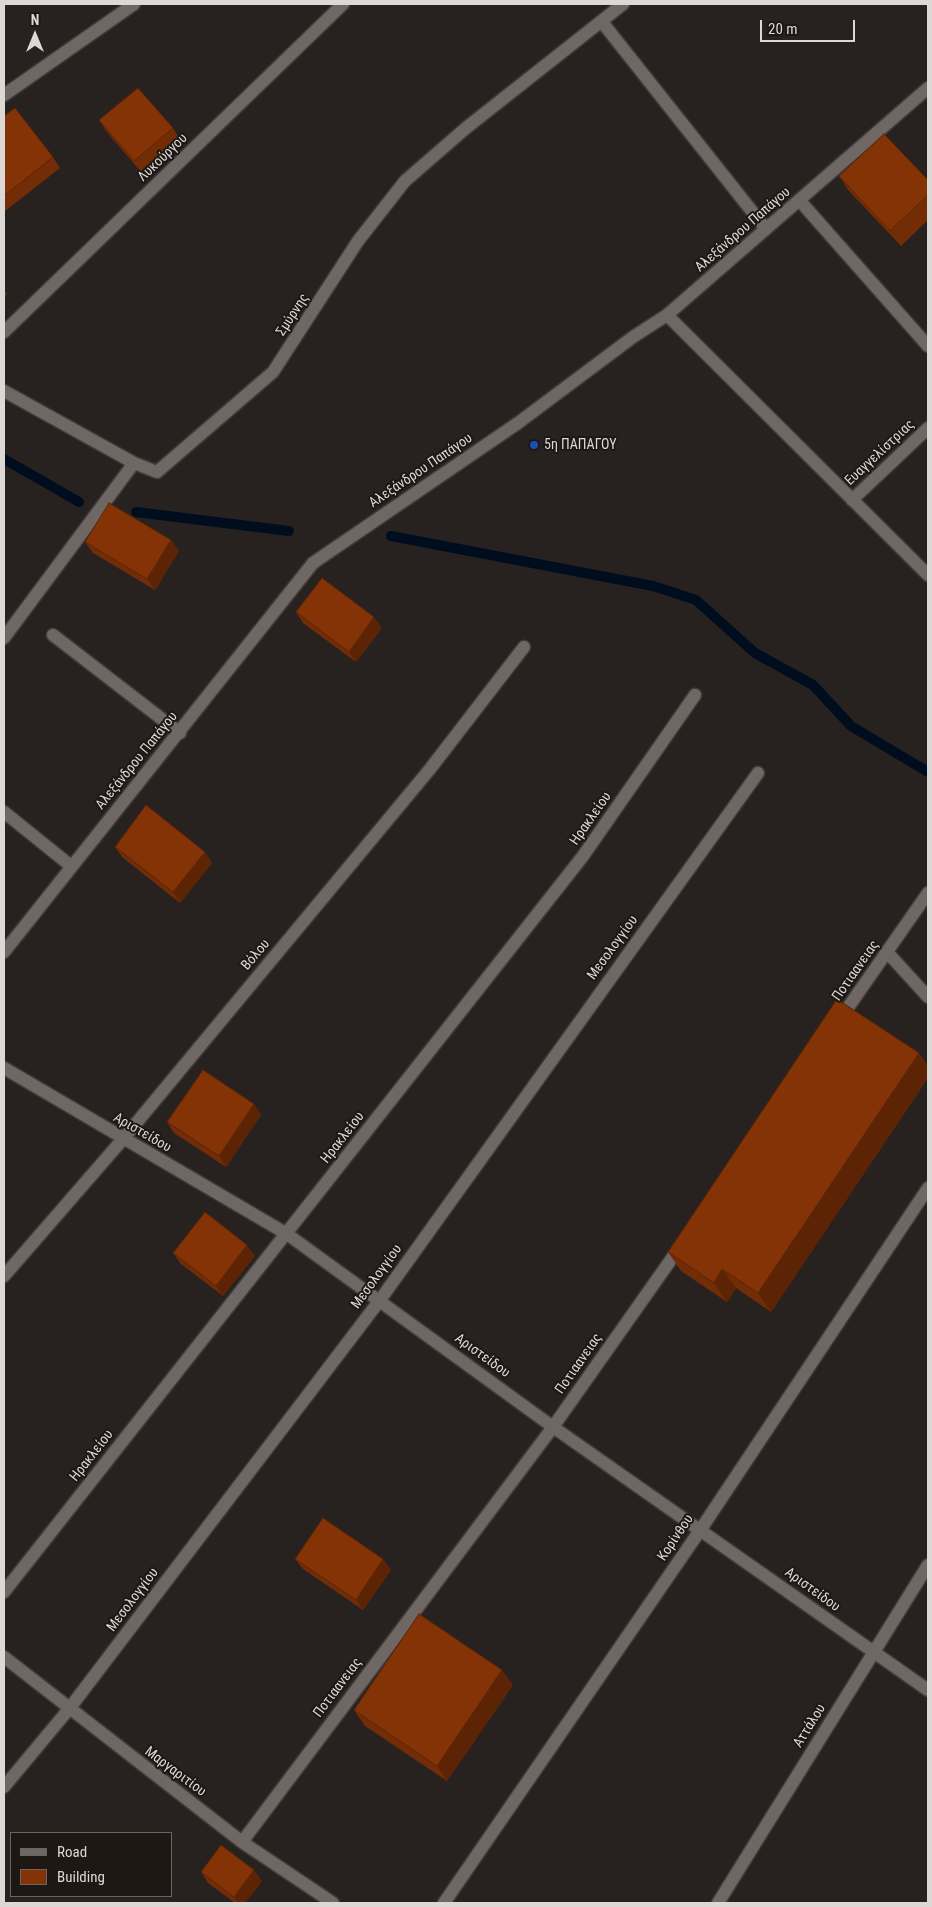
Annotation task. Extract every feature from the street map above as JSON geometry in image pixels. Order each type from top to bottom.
[{"type":"street","points":[[4,95],[134,4]]},
{"type":"street","name":"Λυκούργου","points":[[4,332],[343,4]]},
{"type":"street","name":"Σμύρνης","points":[[134,463],[156,472],[273,372],[358,241],[405,181],[466,128],[623,4]]},
{"type":"street","points":[[602,22],[766,229]]},
{"type":"street","name":"Αλεξάνδρου Παπάγου","points":[[4,952],[71,866],[180,733],[313,563],[518,423],[633,337],[667,315],[928,88]]},
{"type":"street","points":[[800,201],[928,346]]},
{"type":"street","points":[[667,315],[928,575]]},
{"type":"street","points":[[4,391],[134,463],[4,638]]},
{"type":"street","name":"Ευαγγελίστριας","points":[[852,500],[928,428]]},
{"type":"street","points":[[53,635],[180,733]]},
{"type":"street","name":"Βόλου","points":[[4,1276],[123,1139],[430,769],[524,647]]},
{"type":"street","name":"Ηρακλείου","points":[[4,1592],[583,856],[695,696]]},
{"type":"street","name":"Μεσολογγίου","points":[[4,1787],[69,1709],[380,1300],[758,773]]},
{"type":"street","points":[[4,812],[71,866]]},
{"type":"street","name":"Ποτιαανειας","points":[[831,1032],[928,893]]},
{"type":"street","points":[[888,952],[928,997]]},
{"type":"street","name":"Αριστείδου","points":[[4,1068],[287,1234],[553,1428],[701,1529],[928,1690]]},
{"type":"street","name":"Κορίνθου","points":[[444,1903],[701,1529],[928,1188]]},
{"type":"street","name":"Ποτιαανειας","points":[[242,1842],[553,1428],[689,1234]]},
{"type":"street","name":"Αττάλου","points":[[718,1903],[928,1565]]},
{"type":"street","name":"Μαργαριτίου","points":[[4,1658],[242,1842],[326,1901]]},
{"type":"building","points":[[138,88],[173,128],[134,161],[99,120]]},
{"type":"building","points":[[15,108],[53,157],[4,196],[4,116]]},
{"type":"building","points":[[884,134],[928,180],[928,195],[890,231],[839,176]]},
{"type":"building","points":[[109,503],[171,540],[147,579],[85,542]]},
{"type":"building","points":[[322,578],[374,617],[349,652],[296,612]]},
{"type":"building","points":[[146,805],[205,852],[173,892],[115,847]]},
{"type":"building","points":[[837,999],[919,1053],[758,1293],[722,1269],[714,1283],[668,1252]]},
{"type":"building","points":[[203,1070],[254,1104],[219,1156],[167,1122]]},
{"type":"building","points":[[205,1212],[247,1245],[216,1286],[173,1253]]},
{"type":"building","points":[[323,1518],[383,1559],[356,1600],[295,1559]]},
{"type":"building","points":[[419,1614],[502,1670],[437,1766],[354,1710]]},
{"type":"building","points":[[221,1845],[254,1870],[234,1897],[201,1872]]},
{"type":"waterway","points":[[4,459],[79,502]]},
{"type":"waterway","points":[[136,512],[289,531]]},
{"type":"waterway","points":[[391,536],[653,586],[696,600],[755,653],[813,685],[851,726],[928,772]]},
{"type":"place","name":"5η ΠΑΠΑΓΟΥ","points":[[534,445]]}]
